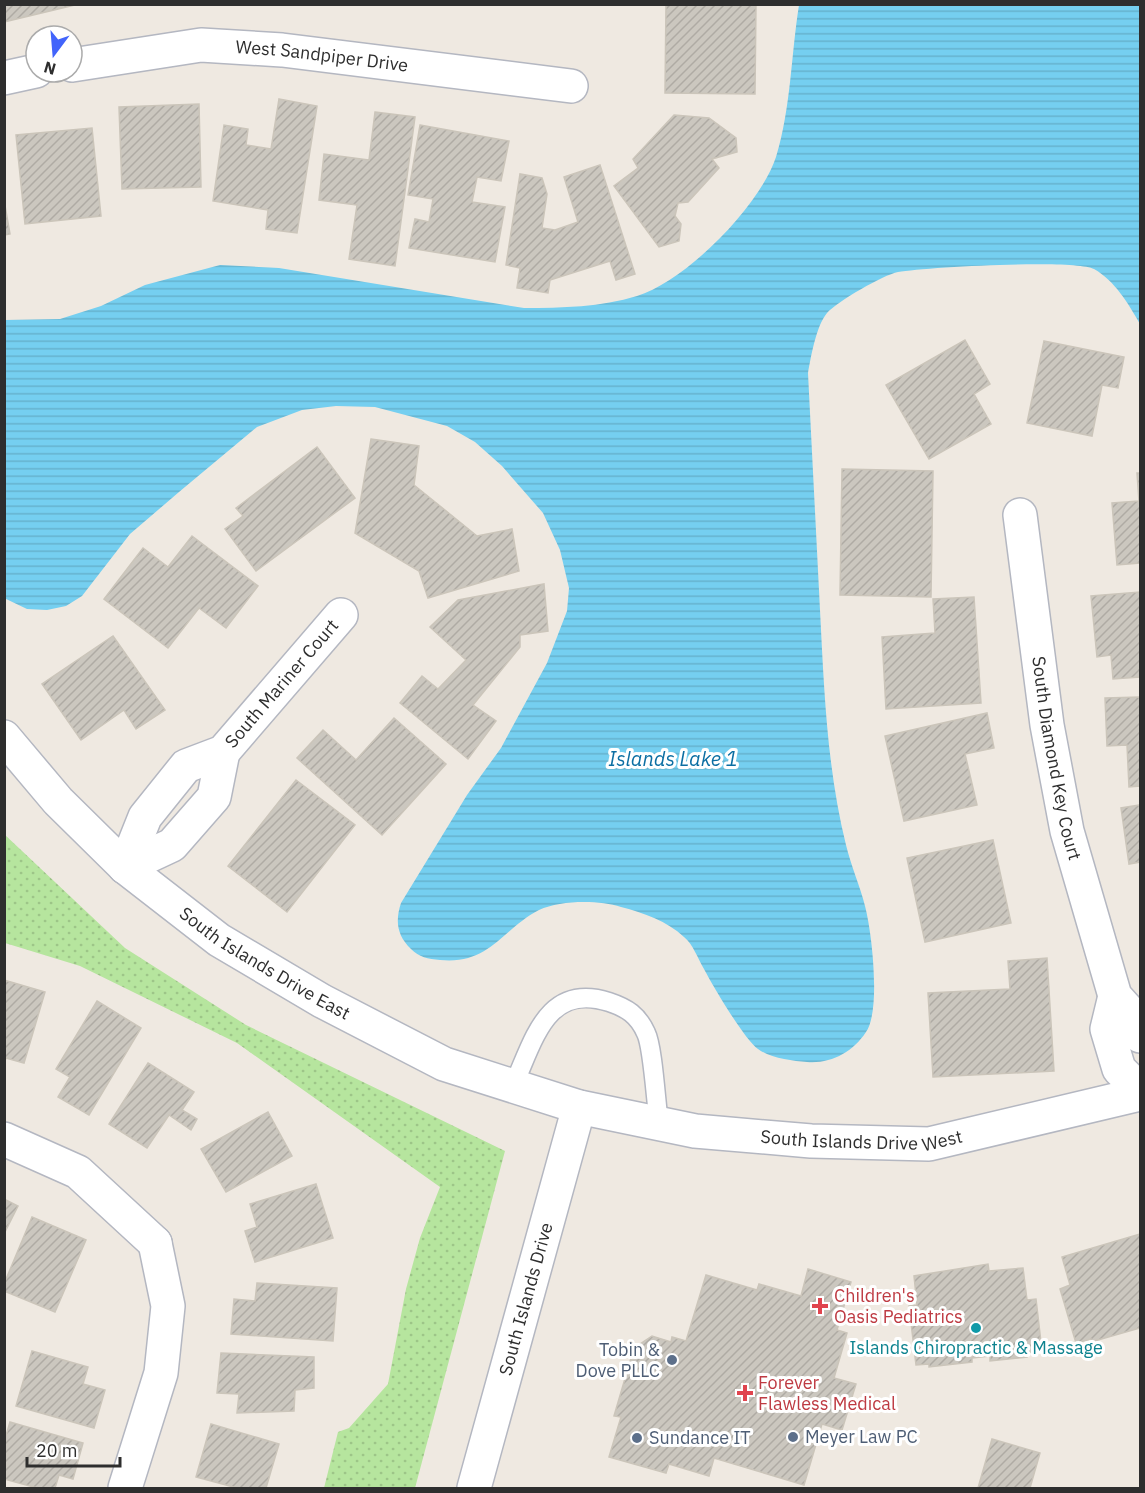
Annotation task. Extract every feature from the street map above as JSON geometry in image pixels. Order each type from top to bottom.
[{"type":"street","name":"West Sandpiper Drive","points":[[84,62],[201,45],[282,50],[571,86]]},
{"type":"street","points":[[4,78],[24,74]]},
{"type":"street","name":"South Diamond Key Court","points":[[1020,515],[1047,725],[1067,831],[1115,996],[1133,1016],[1140,1036]]},
{"type":"street","name":"South Mariner Court","points":[[125,867],[145,817],[186,766],[223,752],[341,615]]},
{"type":"street","name":"South Islands Drive East","points":[[4,737],[58,801],[125,867],[219,940],[322,1001],[444,1064],[579,1107]]},
{"type":"street","name":"South Diamond Key Court","points":[[1115,996],[1107,1029],[1119,1069],[1140,1092]]},
{"type":"street","name":"South Islands Drive West","points":[[579,1107],[695,1131],[811,1141],[928,1144],[1140,1092]]},
{"type":"street","name":"South Islands Drive","points":[[474,1488],[579,1107]]},
{"type":"street","points":[[4,1139],[78,1172],[168,1240],[168,1306],[161,1373],[125,1488]]},
{"type":"lane","points":[[513,1086],[547,1015],[564,1001],[598,999],[629,1009],[647,1034],[659,1123]]},
{"type":"green space","points":[[4,834],[125,948],[246,1025],[505,1151],[415,1488],[324,1488],[338,1432],[349,1428],[388,1384],[406,1289],[420,1238],[440,1187],[237,1043],[80,966],[5,943]]},
{"type":"water","name":"Islands Lake 1","points":[[799,5],[1140,5],[1140,324],[1115,286],[1094,269],[1081,266],[1031,264],[967,266],[891,274],[861,289],[833,308],[823,319],[817,333],[808,373],[827,728],[840,816],[848,853],[868,918],[874,990],[871,1022],[861,1039],[841,1055],[816,1062],[781,1058],[758,1049],[729,1012],[687,940],[663,922],[630,909],[591,902],[558,904],[539,910],[526,918],[484,951],[457,960],[424,957],[414,952],[403,939],[398,928],[401,903],[467,795],[501,748],[547,663],[567,611],[569,588],[560,550],[543,513],[502,466],[475,442],[447,426],[375,407],[336,406],[302,410],[257,427],[130,534],[82,596],[66,606],[47,610],[27,609],[4,598],[5,320],[60,319],[101,306],[145,285],[220,265],[279,268],[524,308],[595,305],[637,296],[677,275],[719,239],[738,219],[767,176],[776,157],[785,120]]},
{"type":"building","points":[[4,4],[79,4],[4,22]]},
{"type":"building","points":[[666,4],[756,4],[755,94],[665,93]]},
{"type":"building","points":[[279,99],[317,106],[297,233],[266,229],[268,210],[213,201],[224,125],[248,129],[246,145],[271,149]]},
{"type":"building","points":[[199,104],[201,187],[122,189],[119,107]]},
{"type":"building","points":[[375,112],[415,117],[395,266],[349,259],[357,205],[319,200],[324,154],[369,160]]},
{"type":"building","points":[[674,115],[709,118],[736,138],[737,152],[712,159],[719,168],[688,202],[678,203],[675,216],[681,224],[679,241],[659,247],[614,186],[638,168],[633,159]]},
{"type":"building","points":[[420,125],[509,141],[501,181],[477,177],[472,202],[505,207],[495,262],[409,248],[415,219],[429,222],[433,199],[408,195]]},
{"type":"building","points":[[92,128],[101,216],[25,224],[16,135]]},
{"type":"building","points":[[600,165],[635,274],[616,280],[610,261],[550,280],[548,293],[517,288],[520,268],[506,265],[520,174],[542,178],[547,194],[542,228],[555,230],[578,222],[564,177]]},
{"type":"building","points":[[4,200],[10,234],[4,235]]},
{"type":"building","points":[[965,340],[990,384],[974,394],[991,424],[929,459],[886,385]]},
{"type":"building","points":[[1044,341],[1124,357],[1118,388],[1102,385],[1092,436],[1027,423]]},
{"type":"building","points":[[371,439],[419,446],[414,485],[477,536],[512,529],[519,571],[428,598],[419,571],[355,533]]},
{"type":"building","points":[[317,447],[355,498],[256,571],[225,529],[243,516],[236,508]]},
{"type":"building","points":[[842,469],[933,471],[931,597],[840,595]]},
{"type":"building","points":[[1137,473],[1140,473],[1140,563],[1117,565],[1112,503],[1139,501]]},
{"type":"building","points":[[192,536],[258,586],[226,628],[199,608],[168,648],[104,599],[143,548],[168,567]]},
{"type":"building","points":[[544,584],[548,631],[520,635],[520,647],[473,705],[496,721],[468,759],[400,703],[422,676],[438,689],[466,660],[430,627],[458,600]]},
{"type":"building","points":[[1140,592],[1140,677],[1113,679],[1111,655],[1097,657],[1091,596]]},
{"type":"building","points":[[974,597],[981,703],[886,709],[882,637],[935,633],[933,599]]},
{"type":"building","points":[[113,636],[165,710],[136,729],[124,710],[81,740],[42,684]]},
{"type":"building","points":[[1140,697],[1140,786],[1129,787],[1127,745],[1107,746],[1105,698]]},
{"type":"building","points":[[987,713],[994,748],[965,754],[977,805],[904,821],[885,736]]},
{"type":"building","points":[[394,718],[446,764],[382,835],[297,758],[323,730],[356,760]]},
{"type":"building","points":[[296,780],[355,825],[287,912],[228,866]]},
{"type":"building","points":[[1140,805],[1140,862],[1129,864],[1121,808]]},
{"type":"building","points":[[993,840],[1011,923],[925,942],[907,858]]},
{"type":"building","points":[[1047,958],[1054,1071],[933,1077],[928,993],[1010,989],[1008,961]]},
{"type":"building","points":[[4,980],[45,992],[24,1063],[6,1058],[4,1064]]},
{"type":"building","points":[[97,1001],[141,1028],[89,1115],[58,1097],[70,1077],[56,1069]]},
{"type":"building","points":[[148,1063],[194,1092],[182,1110],[197,1119],[191,1130],[169,1115],[147,1148],[109,1124]]},
{"type":"building","points":[[268,1112],[292,1156],[226,1192],[201,1149]]},
{"type":"building","points":[[316,1184],[333,1238],[255,1262],[245,1231],[257,1227],[250,1204]]},
{"type":"building","points":[[4,1199],[18,1206],[4,1234]]},
{"type":"building","points":[[32,1217],[86,1240],[55,1312],[4,1291],[4,1284]]},
{"type":"building","points":[[1140,1234],[1140,1328],[1091,1342],[1091,1339],[1076,1343],[1060,1289],[1070,1285],[1062,1257]]},
{"type":"building","name":"Islands Chiropractic & Massage","points":[[988,1264],[989,1271],[1023,1268],[1027,1300],[1036,1299],[1042,1351],[1026,1353],[1027,1357],[990,1361],[990,1356],[972,1358],[972,1362],[929,1367],[929,1364],[916,1365],[909,1306],[917,1305],[914,1276]]},
{"type":"building","points":[[808,1269],[851,1282],[837,1330],[847,1333],[834,1378],[856,1384],[842,1430],[822,1424],[804,1485],[714,1458],[709,1476],[669,1464],[666,1473],[609,1457],[621,1417],[614,1416],[634,1348],[652,1336],[671,1342],[672,1337],[686,1341],[706,1275],[757,1290],[759,1284],[801,1296]]},
{"type":"building","points":[[257,1283],[337,1288],[333,1341],[231,1334],[234,1299],[255,1301]]},
{"type":"building","points":[[32,1351],[88,1367],[83,1384],[105,1390],[94,1428],[16,1406]]},
{"type":"building","points":[[221,1353],[314,1357],[314,1388],[295,1390],[294,1411],[237,1413],[239,1394],[217,1393]]},
{"type":"building","points":[[10,1422],[83,1443],[73,1479],[59,1475],[55,1488],[37,1488],[4,1479],[4,1442]]},
{"type":"building","points":[[211,1424],[279,1444],[266,1488],[237,1488],[196,1477]]},
{"type":"building","points":[[992,1439],[1040,1453],[1030,1488],[978,1488]]},
{"type":"place","name":"Children's Oasis Pediatrics","points":[[820,1306]]},
{"type":"place","name":"Islands Chiropractic & Massage","points":[[976,1328]]},
{"type":"place","name":"Tobin & Dove PLLC","points":[[672,1360]]},
{"type":"place","name":"Forever Flawless Medical","points":[[745,1393]]},
{"type":"place","name":"Meyer Law PC","points":[[793,1437]]},
{"type":"place","name":"Sundance IT","points":[[637,1438]]}]
